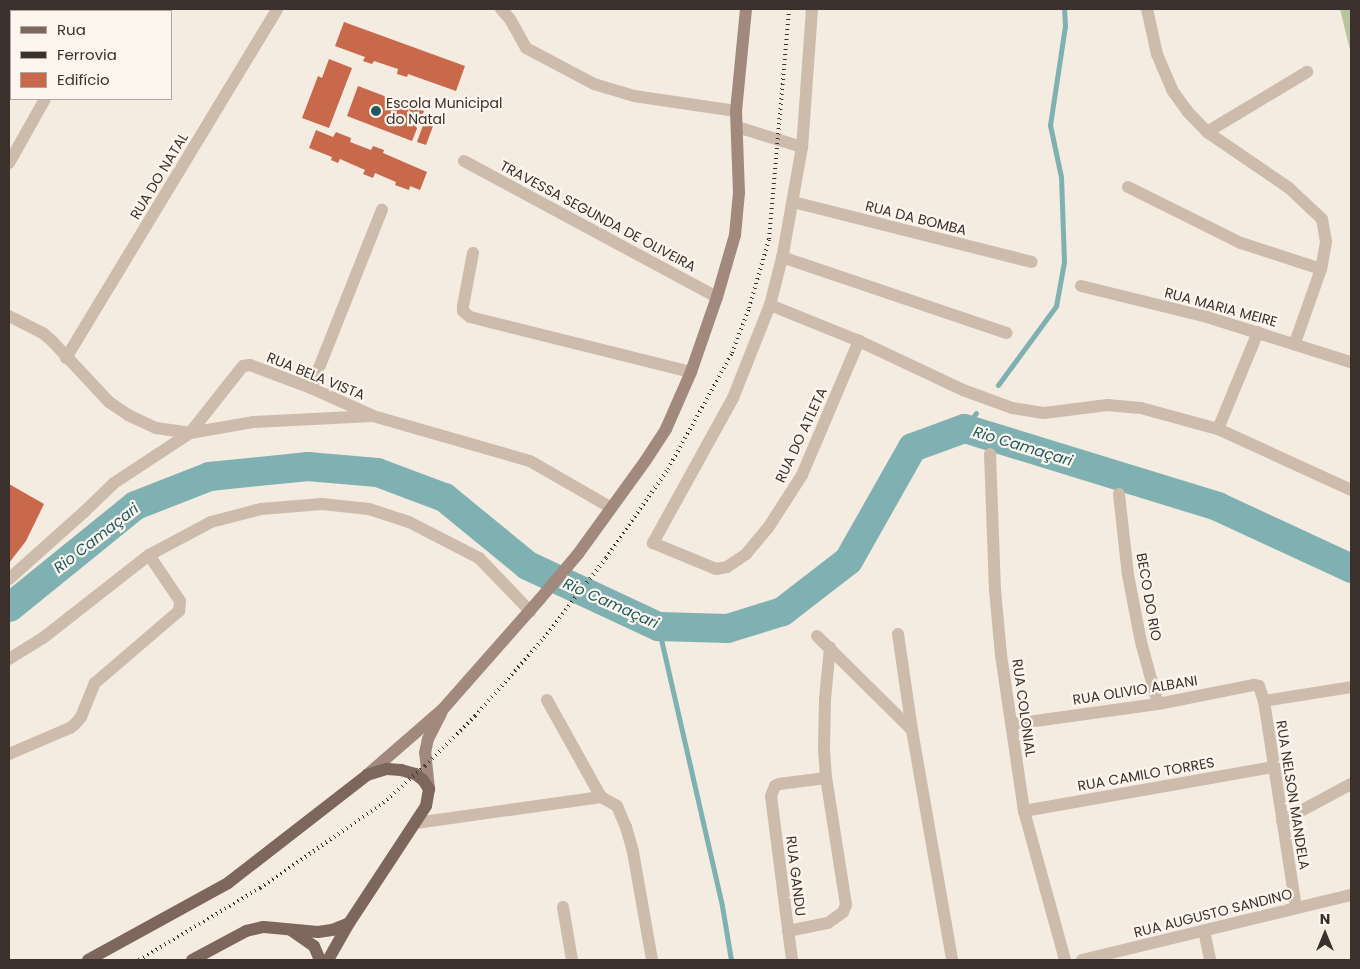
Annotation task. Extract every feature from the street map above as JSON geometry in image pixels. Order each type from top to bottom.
[{"type":"main road","points":[[88,960],[228,882],[366,776],[388,770],[402,770],[415,774],[423,780],[429,789],[426,806],[349,922],[328,960]]},
{"type":"main road","points":[[192,960],[246,931],[264,927],[318,932],[332,930],[349,922]]},
{"type":"main road","points":[[291,930],[314,946],[320,960]]},
{"type":"street","name":"RUA DO NATAL","points":[[66,358],[277,9]]},
{"type":"street","points":[[501,9],[512,14],[526,48],[594,84],[634,96],[736,111]]},
{"type":"street","points":[[366,776],[443,709],[530,611],[578,554],[666,429],[691,372],[733,247],[738,218],[736,111],[746,9]]},
{"type":"street","points":[[812,9],[802,147],[782,257],[770,305],[859,342],[963,390],[1012,408],[1044,413],[1108,405],[1141,408],[1218,429],[1351,490]]},
{"type":"street","points":[[1147,9],[1157,54],[1172,90],[1187,111],[1207,132],[1289,188],[1322,219],[1326,242],[1321,269],[1296,343]]},
{"type":"street","points":[[1207,132],[1307,72]]},
{"type":"street","points":[[9,163],[44,100]]},
{"type":"street","points":[[737,127],[802,147]]},
{"type":"street","name":"TRAVESSA SEGUNDA DE OLIVEIRA","points":[[464,161],[717,297]]},
{"type":"street","points":[[1128,187],[1241,243],[1321,269]]},
{"type":"street","name":"RUA DA BOMBA","points":[[793,202],[1032,262]]},
{"type":"street","points":[[311,388],[382,210]]},
{"type":"street","points":[[473,253],[463,306],[463,310],[470,317],[691,372]]},
{"type":"street","points":[[782,257],[1006,333]]},
{"type":"street","name":"RUA MARIA MEIRE","points":[[1081,286],[1258,332],[1351,362]]},
{"type":"street","name":"RUA DO ATLETA","points":[[770,305],[733,398],[653,543],[716,569],[726,567],[746,554],[768,528],[802,475],[859,342]]},
{"type":"street","points":[[9,316],[44,334],[109,402],[128,415],[156,428],[190,433],[254,422],[373,416],[530,461],[610,507]]},
{"type":"street","points":[[1218,429],[1258,332]]},
{"type":"street","name":"RUA BELA VISTA","points":[[190,433],[243,366],[246,365],[311,388],[373,416]]},
{"type":"street","points":[[9,579],[114,483],[190,433]]},
{"type":"street","name":"RUA COLONIAL","points":[[990,454],[995,590],[1001,655],[1024,811],[1065,960]]},
{"type":"street","name":"BECO DO RIO","points":[[1119,494],[1130,585],[1141,642],[1158,704]]},
{"type":"street","points":[[9,660],[43,638],[149,555],[211,522],[261,509],[322,504],[369,509],[409,522],[479,558],[530,611]]},
{"type":"street","points":[[9,754],[70,728],[75,724],[95,684],[179,612],[180,601],[149,555]]},
{"type":"street","points":[[898,634],[912,730],[952,960]]},
{"type":"street","points":[[817,636],[912,730]]},
{"type":"street","points":[[788,931],[828,923],[843,912],[846,905],[826,778],[825,699],[830,647]]},
{"type":"street","name":"RUA OLIVIO ALBANI","points":[[1012,724],[1158,704],[1254,685],[1262,695],[1351,687]]},
{"type":"street","name":"RUA NELSON MANDELA","points":[[1262,695],[1296,907]]},
{"type":"street","points":[[547,700],[601,797],[617,806],[626,827],[633,852],[652,960]]},
{"type":"street","points":[[429,789],[426,753],[428,739],[443,709]]},
{"type":"street","name":"RUA CAMILO TORRES","points":[[1024,811],[1273,767]]},
{"type":"street","name":"RUA GANDU","points":[[792,960],[771,796],[775,786],[779,784],[826,778]]},
{"type":"street","points":[[1282,821],[1351,784]]},
{"type":"street","points":[[416,823],[601,797]]},
{"type":"street","points":[[426,806],[446,818]]},
{"type":"street","name":"RUA AUGUSTO SANDINO","points":[[1082,960],[1351,895]]},
{"type":"street","points":[[564,907],[572,960]]},
{"type":"street","points":[[1204,931],[1210,960]]},
{"type":"green space","points":[[1340,9],[1351,9],[1351,54]]},
{"type":"building","points":[[344,22],[465,66],[456,91],[408,74],[407,77],[397,74],[398,69],[374,61],[372,64],[363,61],[365,57],[335,46]]},
{"type":"building","points":[[329,59],[352,68],[329,128],[302,118],[318,76],[322,78]]},
{"type":"building","points":[[358,86],[424,111],[412,141],[347,116]]},
{"type":"building","points":[[427,114],[436,118],[426,145],[417,142]]},
{"type":"building","points":[[316,130],[333,137],[336,132],[351,138],[350,142],[371,150],[373,146],[384,150],[383,153],[427,172],[420,190],[410,186],[409,190],[395,185],[396,182],[375,173],[373,178],[363,174],[365,170],[340,159],[338,163],[331,160],[332,157],[309,148]]},
{"type":"building","points":[[9,484],[44,504],[26,541],[9,563]]},
{"type":"waterway","points":[[998,385],[1056,306],[1064,262],[1061,177],[1050,125],[1065,26],[1064,9]]},
{"type":"waterway","points":[[964,428],[976,413]]},
{"type":"waterway","name":"Rio Camaçari","points":[[9,607],[135,505],[209,476],[307,466],[377,472],[444,497],[527,565],[658,626],[727,628],[782,611],[848,560],[912,447],[964,428],[1217,506],[1351,568]]},
{"type":"waterway","points":[[658,626],[722,906],[731,960]]},
{"type":"railway","points":[[139,960],[260,888],[383,803],[425,766],[475,716],[544,638],[606,558],[668,469],[732,353],[749,308],[769,239],[789,9]]},
{"type":"place","name":"Escola Municipal do Natal","points":[[376,111]]}]
